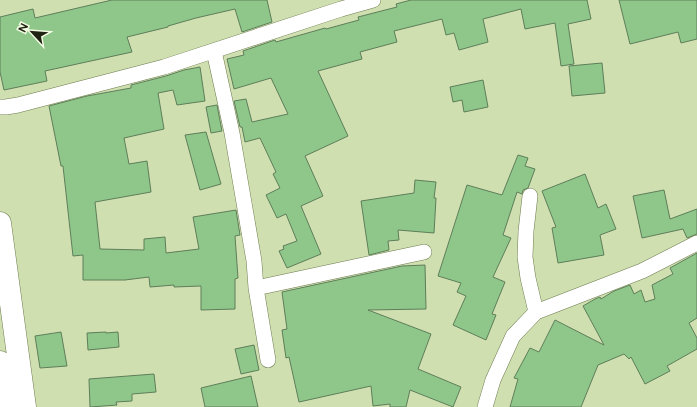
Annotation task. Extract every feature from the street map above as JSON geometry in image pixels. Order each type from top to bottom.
[{"type":"main road","points":[[0,223],[25,407]]},
{"type":"main road","points":[[0,362],[6,407]]},
{"type":"street","points":[[0,107],[18,105],[164,67],[373,0]]},
{"type":"street","points":[[214,51],[232,132],[254,260],[256,288],[268,360]]},
{"type":"street","points":[[530,196],[525,257],[536,312]]},
{"type":"street","points":[[485,407],[493,380],[513,336],[536,312],[642,271],[697,242]]},
{"type":"street","points":[[256,288],[424,252]]},
{"type":"building","points":[[112,0],[267,0],[272,22],[242,32],[235,9],[196,18],[168,27],[127,37],[132,52],[45,71],[47,81],[4,90],[0,72],[0,17],[33,9],[35,18]]},
{"type":"building","points":[[411,0],[587,0],[591,19],[568,24],[574,64],[561,66],[555,23],[525,29],[521,9],[483,19],[488,42],[459,50],[454,33],[446,35],[442,19],[394,31],[397,42],[360,52],[362,59],[318,71],[348,136],[305,156],[323,196],[301,206],[321,254],[287,268],[279,251],[284,249],[283,246],[297,241],[286,214],[277,218],[266,195],[280,188],[273,174],[276,172],[260,138],[245,142],[234,101],[246,99],[252,122],[288,114],[271,78],[234,89],[227,59],[244,55],[243,51],[275,40],[276,42],[359,20],[358,17],[397,7],[396,4]]},
{"type":"building","points":[[619,0],[697,0],[697,39],[681,43],[678,32],[630,44]]},
{"type":"building","points":[[602,63],[605,93],[572,96],[569,66]]},
{"type":"building","points":[[200,67],[205,101],[177,105],[173,90],[158,93],[164,129],[124,138],[129,164],[147,161],[151,192],[95,202],[100,249],[144,250],[144,239],[165,237],[166,253],[199,249],[193,217],[236,210],[240,235],[235,236],[238,278],[235,279],[235,309],[201,310],[201,286],[174,287],[174,285],[150,287],[149,277],[125,280],[83,280],[83,255],[73,256],[63,166],[61,166],[49,106],[87,96],[131,88],[131,85]]},
{"type":"building","points":[[483,80],[488,107],[464,112],[462,100],[453,102],[450,87]]},
{"type":"building","points":[[217,105],[222,131],[211,133],[206,107]]},
{"type":"building","points":[[206,132],[221,184],[200,190],[185,135]]},
{"type":"building","points":[[518,155],[528,158],[525,166],[535,169],[528,188],[523,190],[522,194],[517,192],[503,235],[511,238],[493,277],[505,282],[492,314],[496,315],[486,340],[453,325],[466,296],[457,292],[461,283],[438,276],[467,185],[502,195]]},
{"type":"building","points":[[585,174],[598,208],[606,204],[616,229],[600,235],[604,255],[558,263],[552,228],[556,227],[542,191]]},
{"type":"building","points":[[415,180],[436,182],[434,198],[436,198],[434,233],[398,230],[399,240],[388,241],[389,250],[369,255],[361,201],[414,193]]},
{"type":"building","points":[[664,190],[670,219],[697,209],[697,234],[687,238],[683,229],[642,238],[633,196]]},
{"type":"building","points":[[697,253],[697,318],[689,323],[697,338],[697,349],[667,366],[670,371],[645,384],[631,357],[629,359],[624,354],[598,365],[581,407],[510,407],[518,379],[514,378],[530,348],[539,352],[555,320],[604,345],[583,306],[595,299],[600,297],[601,299],[614,291],[630,285],[634,294],[641,290],[645,302],[655,299],[652,285],[673,274],[670,268]]},
{"type":"building","points":[[425,265],[426,309],[368,310],[431,334],[418,369],[461,387],[453,407],[410,390],[406,407],[390,407],[390,404],[373,406],[371,386],[299,402],[289,357],[286,358],[282,330],[287,329],[282,292],[402,266]]},
{"type":"building","points":[[61,332],[67,366],[40,368],[35,336]]},
{"type":"building","points":[[118,332],[119,347],[88,350],[87,333]]},
{"type":"building","points":[[254,345],[259,370],[241,374],[235,349]]},
{"type":"building","points":[[154,374],[156,392],[132,394],[132,401],[116,402],[117,405],[90,407],[89,379]]},
{"type":"building","points":[[251,376],[258,407],[205,407],[201,388]]}]
